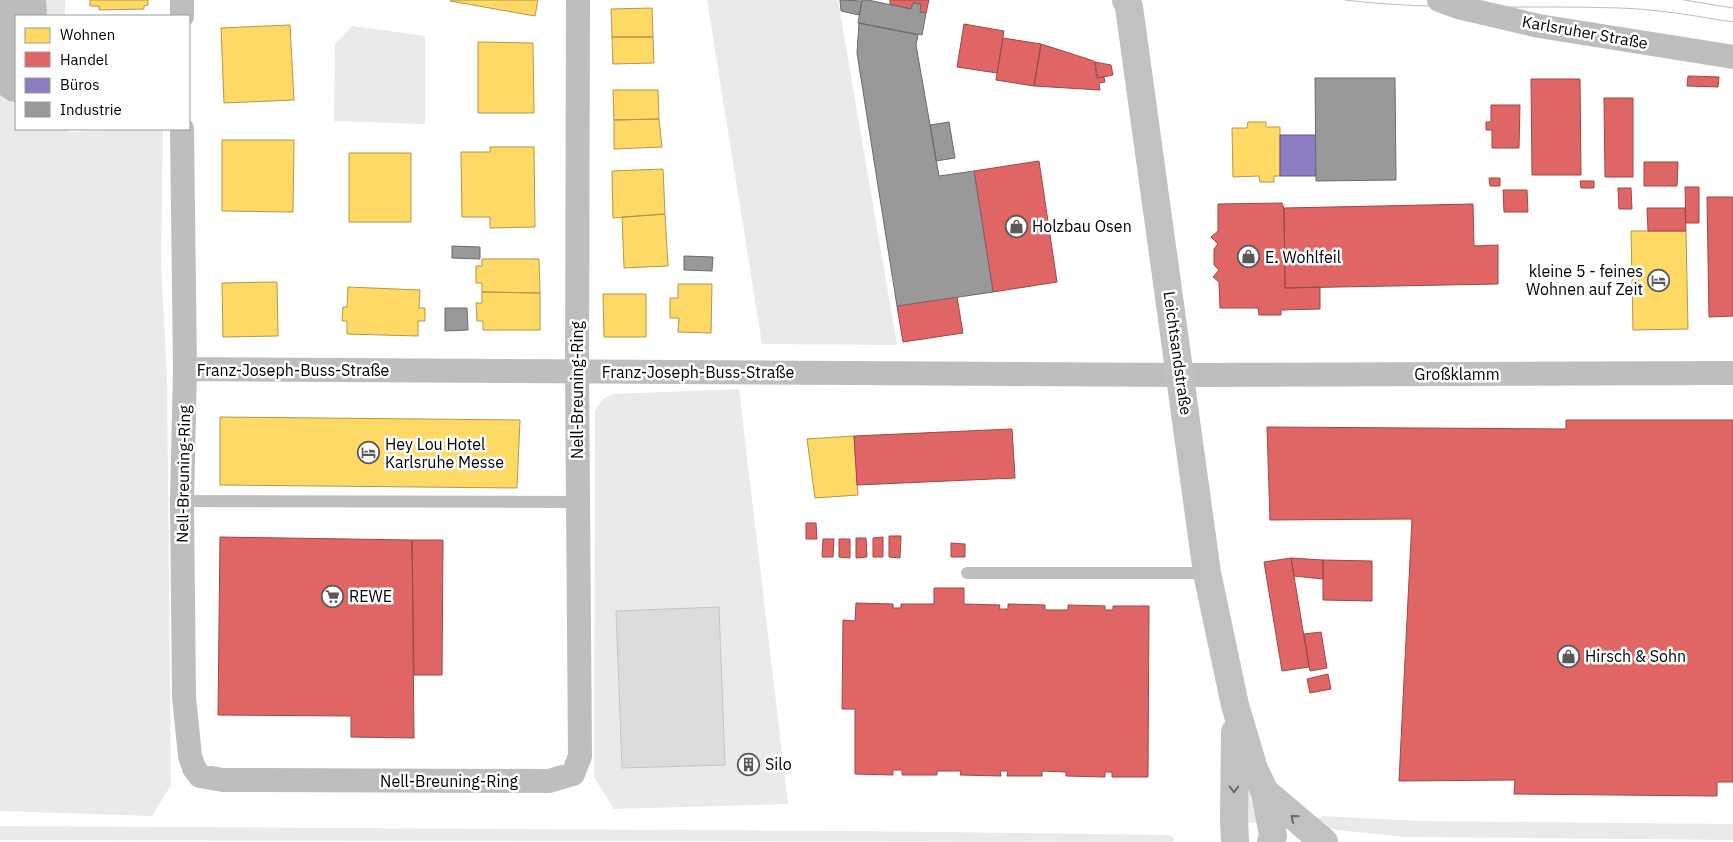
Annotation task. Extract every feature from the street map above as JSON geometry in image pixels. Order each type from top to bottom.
[{"type":"street","points":[[182,0],[182,15]]},
{"type":"street","name":"Nell-Breuning-Ring","points":[[182,130],[185,369],[182,501],[184,697],[190,756],[194,768],[200,776],[223,780],[549,781],[573,774],[580,756],[577,372],[578,0]]},
{"type":"street","name":"Leichtsandstraße","points":[[1126,0],[1129,7],[1207,573],[1235,705],[1254,769],[1265,792],[1273,836],[1271,842]]},
{"type":"street","name":"Karlsruher Straße","points":[[1439,0],[1458,7],[1539,26],[1733,57]]},
{"type":"street","name":"Franz-Joseph-Buss-Straße","points":[[185,369],[577,372],[767,371],[1181,375]]},
{"type":"street","name":"Großklamm","points":[[1181,375],[1733,372]]},
{"type":"street","name":"Leichtsandstraße","points":[[1235,705],[1235,842]]},
{"type":"street","name":"Leichtsandstraße","points":[[1265,792],[1324,842]]},
{"type":"lane","points":[[182,501],[578,502]]},
{"type":"lane","points":[[967,573],[1207,573]]},
{"type":"shaded area","points":[[0,0],[65,0],[65,15],[15,15],[15,130],[68,130],[68,132],[163,130],[161,263],[167,376],[171,785],[152,816],[0,811]]},
{"type":"shaded area","points":[[0,0],[46,0],[47,15],[15,15],[15,102],[9,101],[0,95]]},
{"type":"shaded area","points":[[707,0],[838,0],[897,345],[762,344]]},
{"type":"shaded area","points":[[352,26],[425,36],[425,124],[334,121],[335,44]]},
{"type":"shaded area","points":[[739,389],[788,804],[614,809],[594,777],[595,411],[603,399],[613,394]]},
{"type":"shaded area","points":[[1238,734],[1259,822],[1247,823]]},
{"type":"shaded area","points":[[1323,816],[1420,821],[1733,824],[1733,840],[1406,837],[1337,830],[1322,826],[1316,819]]},
{"type":"shaded area","points":[[0,826],[859,831],[1170,835],[1175,839],[1173,842],[0,840]]},
{"type":"building: Wohnen","points":[[90,0],[148,0],[148,5],[144,6],[144,9],[99,10],[99,6],[90,6]]},
{"type":"building: Wohnen","points":[[451,0],[538,0],[535,16]]},
{"type":"building: Wohnen","points":[[652,8],[653,37],[612,37],[611,9]]},
{"type":"building: Wohnen","points":[[290,25],[294,100],[224,103],[221,28]]},
{"type":"building: Wohnen","points":[[612,37],[653,37],[654,63],[613,64]]},
{"type":"building: Wohnen","points":[[478,42],[533,43],[534,113],[478,113]]},
{"type":"building: Wohnen","points":[[613,90],[658,90],[659,119],[614,120]]},
{"type":"building: Wohnen","points":[[659,119],[662,147],[614,149],[614,120]]},
{"type":"building: Wohnen","points":[[1248,122],[1266,122],[1266,127],[1280,127],[1280,176],[1274,176],[1274,182],[1260,182],[1259,176],[1233,177],[1232,128],[1247,128]]},
{"type":"building: Wohnen","points":[[222,140],[294,140],[293,212],[222,211]]},
{"type":"building: Wohnen","points":[[490,147],[534,147],[535,227],[490,228],[490,217],[462,217],[461,152],[490,152]]},
{"type":"building: Wohnen","points":[[349,153],[411,153],[411,222],[349,222]]},
{"type":"building: Wohnen","points":[[663,169],[665,214],[613,218],[612,171]]},
{"type":"building: Wohnen","points":[[665,214],[668,266],[624,268],[622,217]]},
{"type":"building: Wohnen","name":"kleine 5 - feines Wohnen auf Zeit","points":[[1631,231],[1686,231],[1688,329],[1633,330]]},
{"type":"building: Wohnen","points":[[482,259],[539,259],[540,293],[482,292],[482,283],[476,283],[476,266],[482,266]]},
{"type":"building: Wohnen","points":[[277,282],[278,336],[223,337],[222,283]]},
{"type":"building: Wohnen","points":[[678,284],[712,284],[711,333],[678,332],[679,318],[670,318],[670,298],[678,298]]},
{"type":"building: Wohnen","points":[[348,287],[420,290],[419,308],[425,308],[425,321],[418,321],[418,336],[347,334],[347,321],[342,321],[343,307],[347,307]]},
{"type":"building: Wohnen","points":[[482,292],[540,293],[540,330],[483,330],[483,321],[477,321],[476,303],[482,303]]},
{"type":"building: Wohnen","points":[[603,294],[646,294],[646,337],[604,337]]},
{"type":"building: Wohnen","name":"Hey Lou Hotel Karlsruhe Messe","points":[[220,417],[520,420],[517,488],[220,485]]},
{"type":"building: Wohnen","points":[[854,436],[858,495],[815,498],[807,439]]},
{"type":"building: Handel","points":[[890,0],[929,0],[926,13],[920,12],[921,4],[913,3],[911,9],[890,4]]},
{"type":"building: Handel","points":[[964,24],[1004,31],[997,73],[957,67]]},
{"type":"building: Handel","points":[[1003,38],[1041,44],[1034,86],[996,80]]},
{"type":"building: Handel","points":[[1041,44],[1094,61],[1097,78],[1104,77],[1105,82],[1099,83],[1100,90],[1034,86]]},
{"type":"building: Handel","points":[[1095,62],[1111,65],[1113,75],[1098,78]]},
{"type":"building: Handel","points":[[1688,76],[1719,77],[1718,87],[1687,86]]},
{"type":"building: Handel","points":[[1531,79],[1580,79],[1581,175],[1532,175]]},
{"type":"building: Handel","points":[[1604,98],[1633,98],[1633,177],[1605,177]]},
{"type":"building: Handel","points":[[1491,105],[1520,105],[1519,148],[1492,148],[1492,130],[1486,130],[1486,122],[1491,122]]},
{"type":"building: Handel","name":"Holzbau Osen","points":[[1039,161],[1057,282],[993,292],[974,171]]},
{"type":"building: Handel","points":[[1644,162],[1678,162],[1677,186],[1644,186]]},
{"type":"building: Handel","points":[[1489,178],[1500,178],[1500,186],[1490,186]]},
{"type":"building: Handel","points":[[1580,181],[1594,181],[1594,188],[1581,188]]},
{"type":"building: Handel","points":[[1685,187],[1699,187],[1699,223],[1686,223]]},
{"type":"building: Handel","points":[[1618,188],[1631,188],[1632,209],[1619,209]]},
{"type":"building: Handel","points":[[1503,190],[1527,190],[1528,212],[1504,212]]},
{"type":"building: Handel","points":[[1707,197],[1733,197],[1733,316],[1709,317]]},
{"type":"building: Handel","name":"E. Wohlfeil","points":[[1282,203],[1284,208],[1285,288],[1320,287],[1320,309],[1281,310],[1281,315],[1259,315],[1258,308],[1220,308],[1219,282],[1213,277],[1219,270],[1214,265],[1214,249],[1218,244],[1211,237],[1218,231],[1218,204]]},
{"type":"building: Handel","points":[[1473,204],[1474,246],[1498,245],[1498,284],[1285,288],[1284,208]]},
{"type":"building: Handel","points":[[1647,208],[1685,208],[1686,231],[1648,231]]},
{"type":"building: Handel","points":[[957,297],[963,333],[903,342],[897,306]]},
{"type":"building: Handel","name":"Hirsch & Sohn","points":[[1566,420],[1733,420],[1733,782],[1717,782],[1717,796],[1514,794],[1515,780],[1399,781],[1412,519],[1270,520],[1267,427],[1566,429]]},
{"type":"building: Handel","points":[[1012,429],[1015,478],[857,485],[854,436]]},
{"type":"building: Handel","points":[[806,523],[816,523],[817,539],[806,539]]},
{"type":"building: Handel","points":[[889,536],[901,536],[900,558],[889,557]]},
{"type":"building: Handel","points":[[220,537],[412,540],[414,738],[351,737],[351,716],[218,715]]},
{"type":"building: Handel","points":[[883,537],[883,557],[873,557],[873,538]]},
{"type":"building: Handel","points":[[856,538],[866,538],[867,557],[856,558]]},
{"type":"building: Handel","points":[[823,539],[834,539],[833,557],[822,557]]},
{"type":"building: Handel","points":[[839,539],[850,539],[850,558],[839,557]]},
{"type":"building: Handel","points":[[412,540],[443,540],[442,675],[414,675]]},
{"type":"building: Handel","points":[[951,543],[965,544],[965,557],[951,557]]},
{"type":"building: Handel","points":[[1291,558],[1323,560],[1323,579],[1294,576]]},
{"type":"building: Handel","points":[[1291,558],[1309,667],[1282,671],[1264,562]]},
{"type":"building: Handel","points":[[1323,560],[1372,561],[1372,601],[1323,600]]},
{"type":"building: Handel","points":[[934,588],[964,588],[964,604],[1000,605],[999,609],[1008,609],[1008,604],[1045,605],[1045,610],[1068,610],[1068,605],[1105,606],[1105,610],[1113,610],[1113,606],[1149,606],[1148,777],[1112,777],[1112,772],[1105,772],[1105,777],[1066,776],[1066,772],[1042,771],[1042,776],[1007,776],[1008,771],[1000,771],[1001,776],[960,775],[961,771],[937,771],[937,775],[902,775],[902,770],[893,770],[893,775],[855,774],[855,709],[842,709],[843,620],[855,621],[856,603],[893,604],[893,608],[901,608],[901,604],[934,604]]},
{"type":"building: Handel","points":[[1321,632],[1327,668],[1310,671],[1304,634]]},
{"type":"building: Handel","points":[[1328,674],[1331,689],[1310,693],[1307,679]]},
{"type":"building: Büros","points":[[1280,135],[1316,135],[1316,176],[1280,176]]},
{"type":"building: Industrie","points":[[840,0],[862,1],[859,15],[841,11]]},
{"type":"building: Industrie","points":[[862,0],[911,9],[913,3],[921,4],[920,12],[926,13],[922,35],[858,23]]},
{"type":"building: Industrie","points":[[859,23],[918,35],[916,45],[939,176],[974,171],[993,292],[897,306],[857,53]]},
{"type":"building: Industrie","points":[[1315,78],[1395,78],[1396,180],[1316,181]]},
{"type":"building: Industrie","points":[[949,122],[955,158],[936,161],[930,125]]},
{"type":"building: Industrie","points":[[452,246],[480,247],[480,259],[452,258]]},
{"type":"building: Industrie","points":[[684,256],[713,257],[712,271],[684,270]]},
{"type":"building: Industrie","points":[[445,308],[467,308],[468,330],[445,331]]},
{"type":"building: Sonstige","points":[[719,607],[725,765],[622,768],[616,611]]},
{"type":"building: Sonstige","name":"Silo","points":[[749,755],[756,758],[759,765],[756,772],[749,775],[742,772],[739,765],[742,758]]},
{"type":"tram line","points":[[1345,0],[1448,7],[1633,9],[1676,13],[1733,22]]},
{"type":"tram line","points":[[1684,0],[1733,8]]},
{"type":"place","name":"Holzbau Osen","points":[[1016,226]]},
{"type":"place","name":"E. Wohlfeil","points":[[1249,257]]},
{"type":"place","name":"kleine 5 - feines Wohnen auf Zeit","points":[[1659,280]]},
{"type":"place","name":"Hey Lou Hotel Karlsruhe Messe","points":[[369,453]]},
{"type":"place","name":"REWE","points":[[333,596]]},
{"type":"place","name":"Hirsch & Sohn","points":[[1569,656]]},
{"type":"place","name":"Silo","points":[[749,764]]}]
